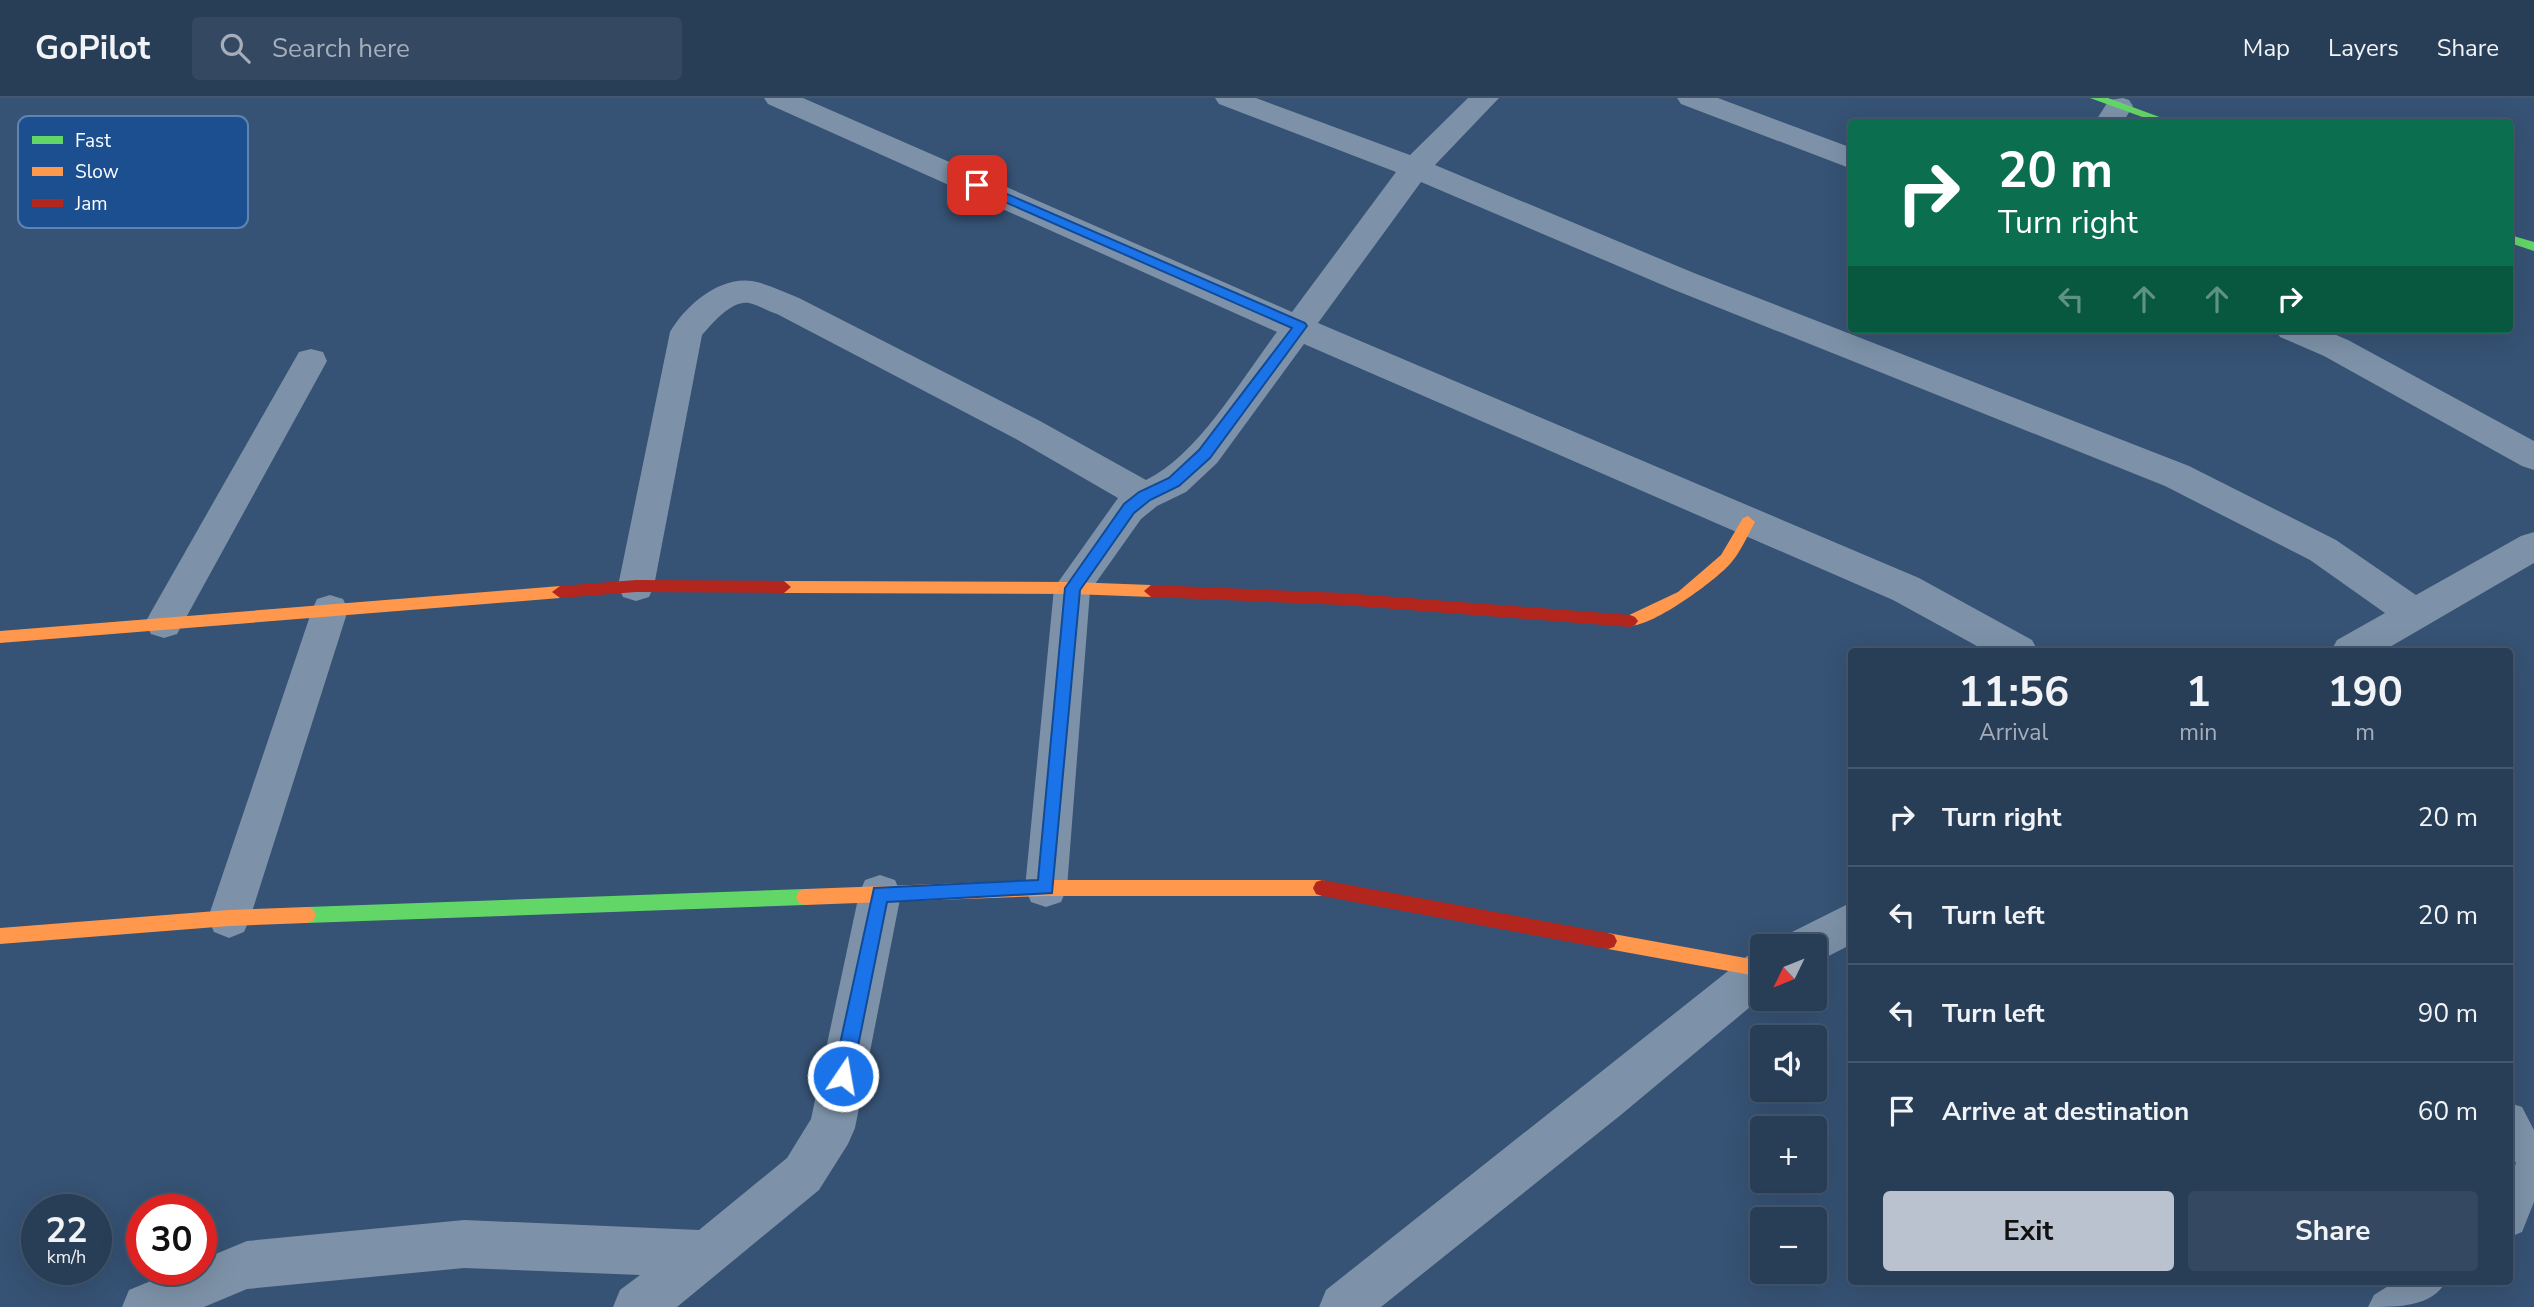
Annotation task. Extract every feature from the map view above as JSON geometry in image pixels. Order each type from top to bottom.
[{"type":"street","points":[[778,98],[1301,326],[1421,382],[1906,589],[2014,648]]},
{"type":"street","points":[[1228,98],[1415,168],[1696,286],[2177,476],[2323,550],[2415,614]]},
{"type":"street","points":[[1046,888],[1072,588],[1129,509],[1144,496],[1174,482],[1205,454],[1415,168],[1485,98]]},
{"type":"street","points":[[1691,98],[1848,157]]},
{"type":"street","points":[[2108,109],[2153,119]]},
{"type":"street","points":[[2513,240],[2534,247]]},
{"type":"street","points":[[636,586],[686,332],[698,317],[731,294],[749,292],[788,306],[1028,430],[1144,496]]},
{"type":"street","points":[[2300,333],[2336,348],[2534,457]]},
{"type":"street","points":[[164,622],[311,361]]},
{"type":"street","points":[[0,638],[164,622],[636,586],[1072,588],[1343,599],[1633,621],[1683,596],[1726,559],[1748,522]]},
{"type":"street","points":[[2355,648],[2534,547]]},
{"type":"street","points":[[229,918],[330,610]]},
{"type":"street","points":[[0,936],[229,918],[880,894],[1046,888],[1320,888],[1750,968]]},
{"type":"street","points":[[637,1307],[707,1254],[803,1174],[832,1128],[880,894]]},
{"type":"street","points":[[1827,935],[1848,924]]},
{"type":"street","points":[[1343,1307],[1750,980]]},
{"type":"street","points":[[146,1307],[247,1265],[464,1244],[707,1254]]},
{"type":"lane","points":[[2513,1125],[2533,1162],[2513,1212]]},
{"type":"lane","points":[[2386,1307],[2422,1285]]},
{"type":"traffic: fast","points":[[2096,98],[2158,119]]},
{"type":"traffic: fast","points":[[2513,240],[2534,247]]},
{"type":"traffic: fast","points":[[307,915],[805,897]]},
{"type":"traffic: slow","points":[[1630,621],[1683,596],[1726,559],[1748,522]]},
{"type":"traffic: slow","points":[[784,587],[1072,588],[1151,591]]},
{"type":"traffic: slow","points":[[0,637],[560,592]]},
{"type":"traffic: slow","points":[[805,897],[1046,888],[1322,888]]},
{"type":"traffic: slow","points":[[0,936],[229,918],[307,915]]},
{"type":"traffic: slow","points":[[1608,941],[1750,967]]},
{"type":"traffic: jam","points":[[560,592],[636,586],[784,587]]},
{"type":"traffic: jam","points":[[1151,591],[1343,599],[1630,621]]},
{"type":"traffic: jam","points":[[1322,888],[1608,941]]},
{"type":"route","points":[[843,1076],[880,894],[1046,888],[1072,588],[1129,509],[1144,496],[1174,482],[1205,454],[1301,326],[977,185]]}]
